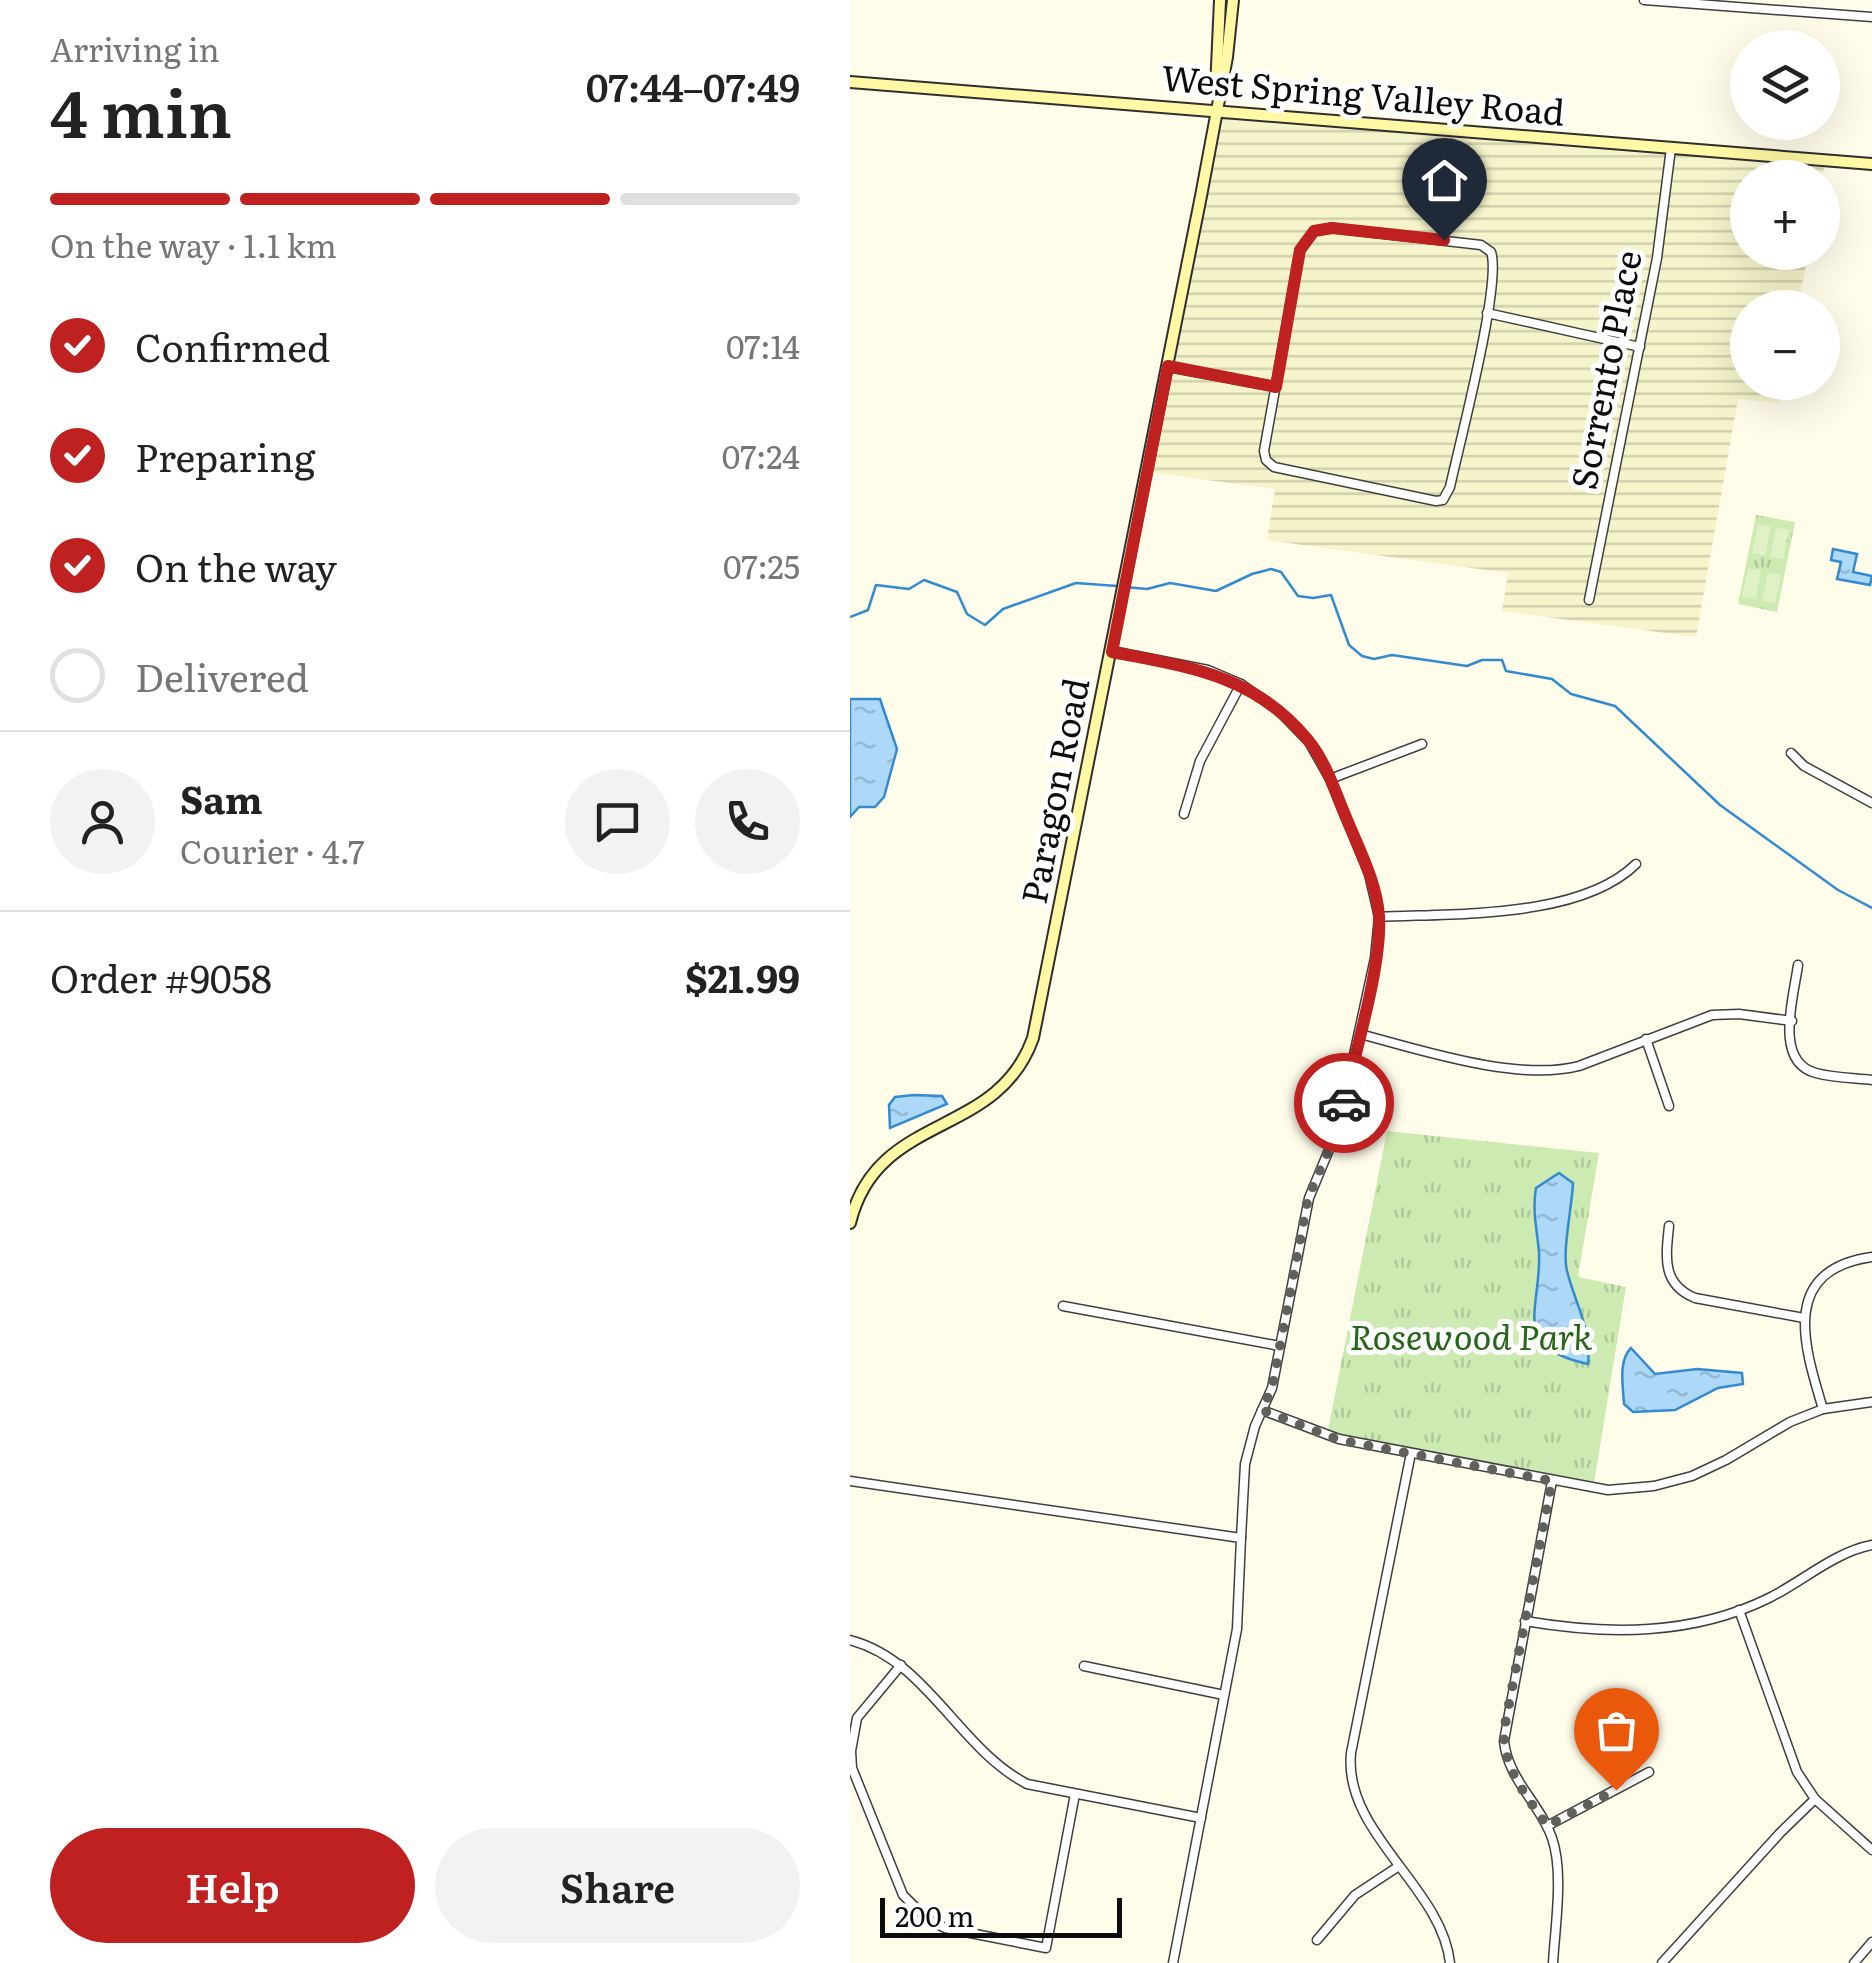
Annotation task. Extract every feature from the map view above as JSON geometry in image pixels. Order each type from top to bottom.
[{"type":"street","name":"Paragon Road","points":[[1216,110],[1215,47],[1220,0]]},
{"type":"street","name":"Paragon Road","points":[[850,1223],[860,1189],[885,1158],[911,1139],[959,1118],[996,1093],[1016,1074],[1028,1051],[1054,944],[1168,366],[1233,0]]},
{"type":"street","points":[[1644,0],[1872,17]]},
{"type":"street","name":"West Spring Valley Road","points":[[850,82],[1872,164]]},
{"type":"street","name":"Sorrento Place","points":[[1588,600],[1657,258],[1671,148]]},
{"type":"street","points":[[1332,228],[1482,245],[1490,252],[1494,261],[1486,313],[1450,487],[1443,500],[1274,467],[1266,460],[1264,451],[1276,387],[1300,250],[1314,231],[1332,228]]},
{"type":"street","points":[[1486,313],[1640,347]]},
{"type":"street","points":[[1168,366],[1276,387]]},
{"type":"street","points":[[1112,652],[1208,670],[1240,684],[1279,711],[1310,742],[1330,779],[1368,874],[1379,917],[1376,958],[1338,1128],[1308,1198],[1272,1388],[1245,1464],[1237,1629],[1173,1962]]},
{"type":"street","points":[[1184,814],[1200,761],[1240,684]]},
{"type":"street","points":[[1330,779],[1422,744]]},
{"type":"street","points":[[1791,752],[1804,766],[1872,804]]},
{"type":"street","points":[[1379,917],[1553,902],[1620,879],[1636,864]]},
{"type":"street","points":[[1798,965],[1790,1047],[1800,1065],[1815,1073],[1872,1080]]},
{"type":"street","points":[[1360,1034],[1459,1060],[1546,1070],[1579,1066],[1712,1015],[1792,1020]]},
{"type":"street","points":[[1646,1039],[1669,1106]]},
{"type":"street","points":[[1669,1226],[1666,1269],[1680,1290],[1695,1298],[1804,1318]]},
{"type":"street","points":[[1823,1409],[1804,1344],[1804,1318],[1811,1296],[1824,1278],[1842,1265],[1872,1257]]},
{"type":"street","points":[[1062,1306],[1280,1346]]},
{"type":"street","points":[[1262,1410],[1339,1440],[1608,1490],[1672,1482],[1709,1469],[1790,1422],[1823,1409],[1872,1402]]},
{"type":"street","points":[[1411,1453],[1350,1764],[1359,1804],[1441,1928],[1450,1963]]},
{"type":"street","points":[[850,1481],[1241,1538]]},
{"type":"street","points":[[1552,1481],[1504,1741],[1512,1773],[1547,1826],[1557,1868],[1553,1963]]},
{"type":"street","points":[[1525,1621],[1592,1631],[1642,1631],[1694,1623],[1739,1610],[1791,1586],[1847,1552],[1872,1544]]},
{"type":"street","points":[[1739,1610],[1797,1772],[1815,1799],[1872,1850]]},
{"type":"street","points":[[850,1640],[870,1645],[901,1665],[986,1757],[1028,1784],[1201,1818]]},
{"type":"street","points":[[901,1665],[858,1718],[851,1736],[852,1768],[903,1895],[927,1920],[945,1928],[1046,1948],[1075,1794]]},
{"type":"street","points":[[1084,1666],[1224,1695]]},
{"type":"street","points":[[1547,1826],[1650,1772]]},
{"type":"street","points":[[1662,1963],[1815,1799]]},
{"type":"street","points":[[1317,1940],[1354,1895],[1400,1866]]},
{"type":"street","points":[[1854,1963],[1872,1942]]},
{"type":"green space","points":[[1216,110],[1814,160],[1730,160],[1730,270],[1805,270],[1801,290],[1730,290],[1730,400],[1738,400],[1696,637],[1502,611],[1508,573],[1267,540],[1275,489],[1147,472]]},
{"type":"green space","points":[[1756,515],[1795,522],[1777,612],[1738,604]]},
{"type":"green space","points":[[1758,524],[1771,527],[1765,556],[1752,553]]},
{"type":"green space","points":[[1776,528],[1789,530],[1783,559],[1770,557]]},
{"type":"green space","points":[[1748,568],[1761,571],[1756,599],[1742,597]]},
{"type":"green space","points":[[1768,572],[1781,575],[1775,604],[1762,601]]},
{"type":"green space","name":"Rosewood Park","points":[[1387,1131],[1599,1153],[1578,1277],[1626,1287],[1593,1489],[1327,1435]]},
{"type":"water","points":[[1833,549],[1857,554],[1853,572],[1872,576],[1870,585],[1837,579],[1841,562],[1831,560]]},
{"type":"water","points":[[850,699],[880,699],[897,749],[884,797],[875,807],[859,807],[850,817]]},
{"type":"water","points":[[942,1096],[947,1104],[890,1128],[889,1105],[895,1097]]},
{"type":"water","points":[[1559,1173],[1573,1183],[1566,1262],[1585,1328],[1588,1364],[1563,1357],[1547,1347],[1538,1336],[1535,1323],[1539,1272],[1536,1188]]},
{"type":"water","points":[[1631,1348],[1655,1374],[1697,1369],[1742,1373],[1743,1384],[1718,1388],[1675,1410],[1633,1412],[1624,1404],[1622,1382],[1624,1360]]},
{"type":"waterway","points":[[1125,587],[1147,589],[1170,583],[1216,591],[1271,569],[1281,572],[1298,596],[1331,595],[1349,645],[1362,656],[1374,659],[1392,655],[1467,666],[1482,660],[1502,660],[1506,671],[1552,679],[1571,694],[1615,706],[1720,805],[1838,890],[1872,908]]},
{"type":"waterway","points":[[850,617],[868,610],[876,585],[909,589],[924,580],[957,592],[967,614],[985,625],[1003,609],[1076,583],[1117,586]]},
{"type":"way so far","points":[[1344,1103],[1338,1128],[1308,1198],[1272,1388],[1262,1410],[1339,1440],[1552,1481],[1504,1730],[1505,1752],[1512,1773],[1547,1826],[1616,1790]]},
{"type":"route","points":[[1344,1103],[1376,958],[1379,917],[1368,874],[1330,779],[1310,742],[1279,711],[1240,684],[1208,670],[1112,652],[1168,366],[1276,387],[1300,250],[1314,231],[1332,228],[1444,240]]}]
